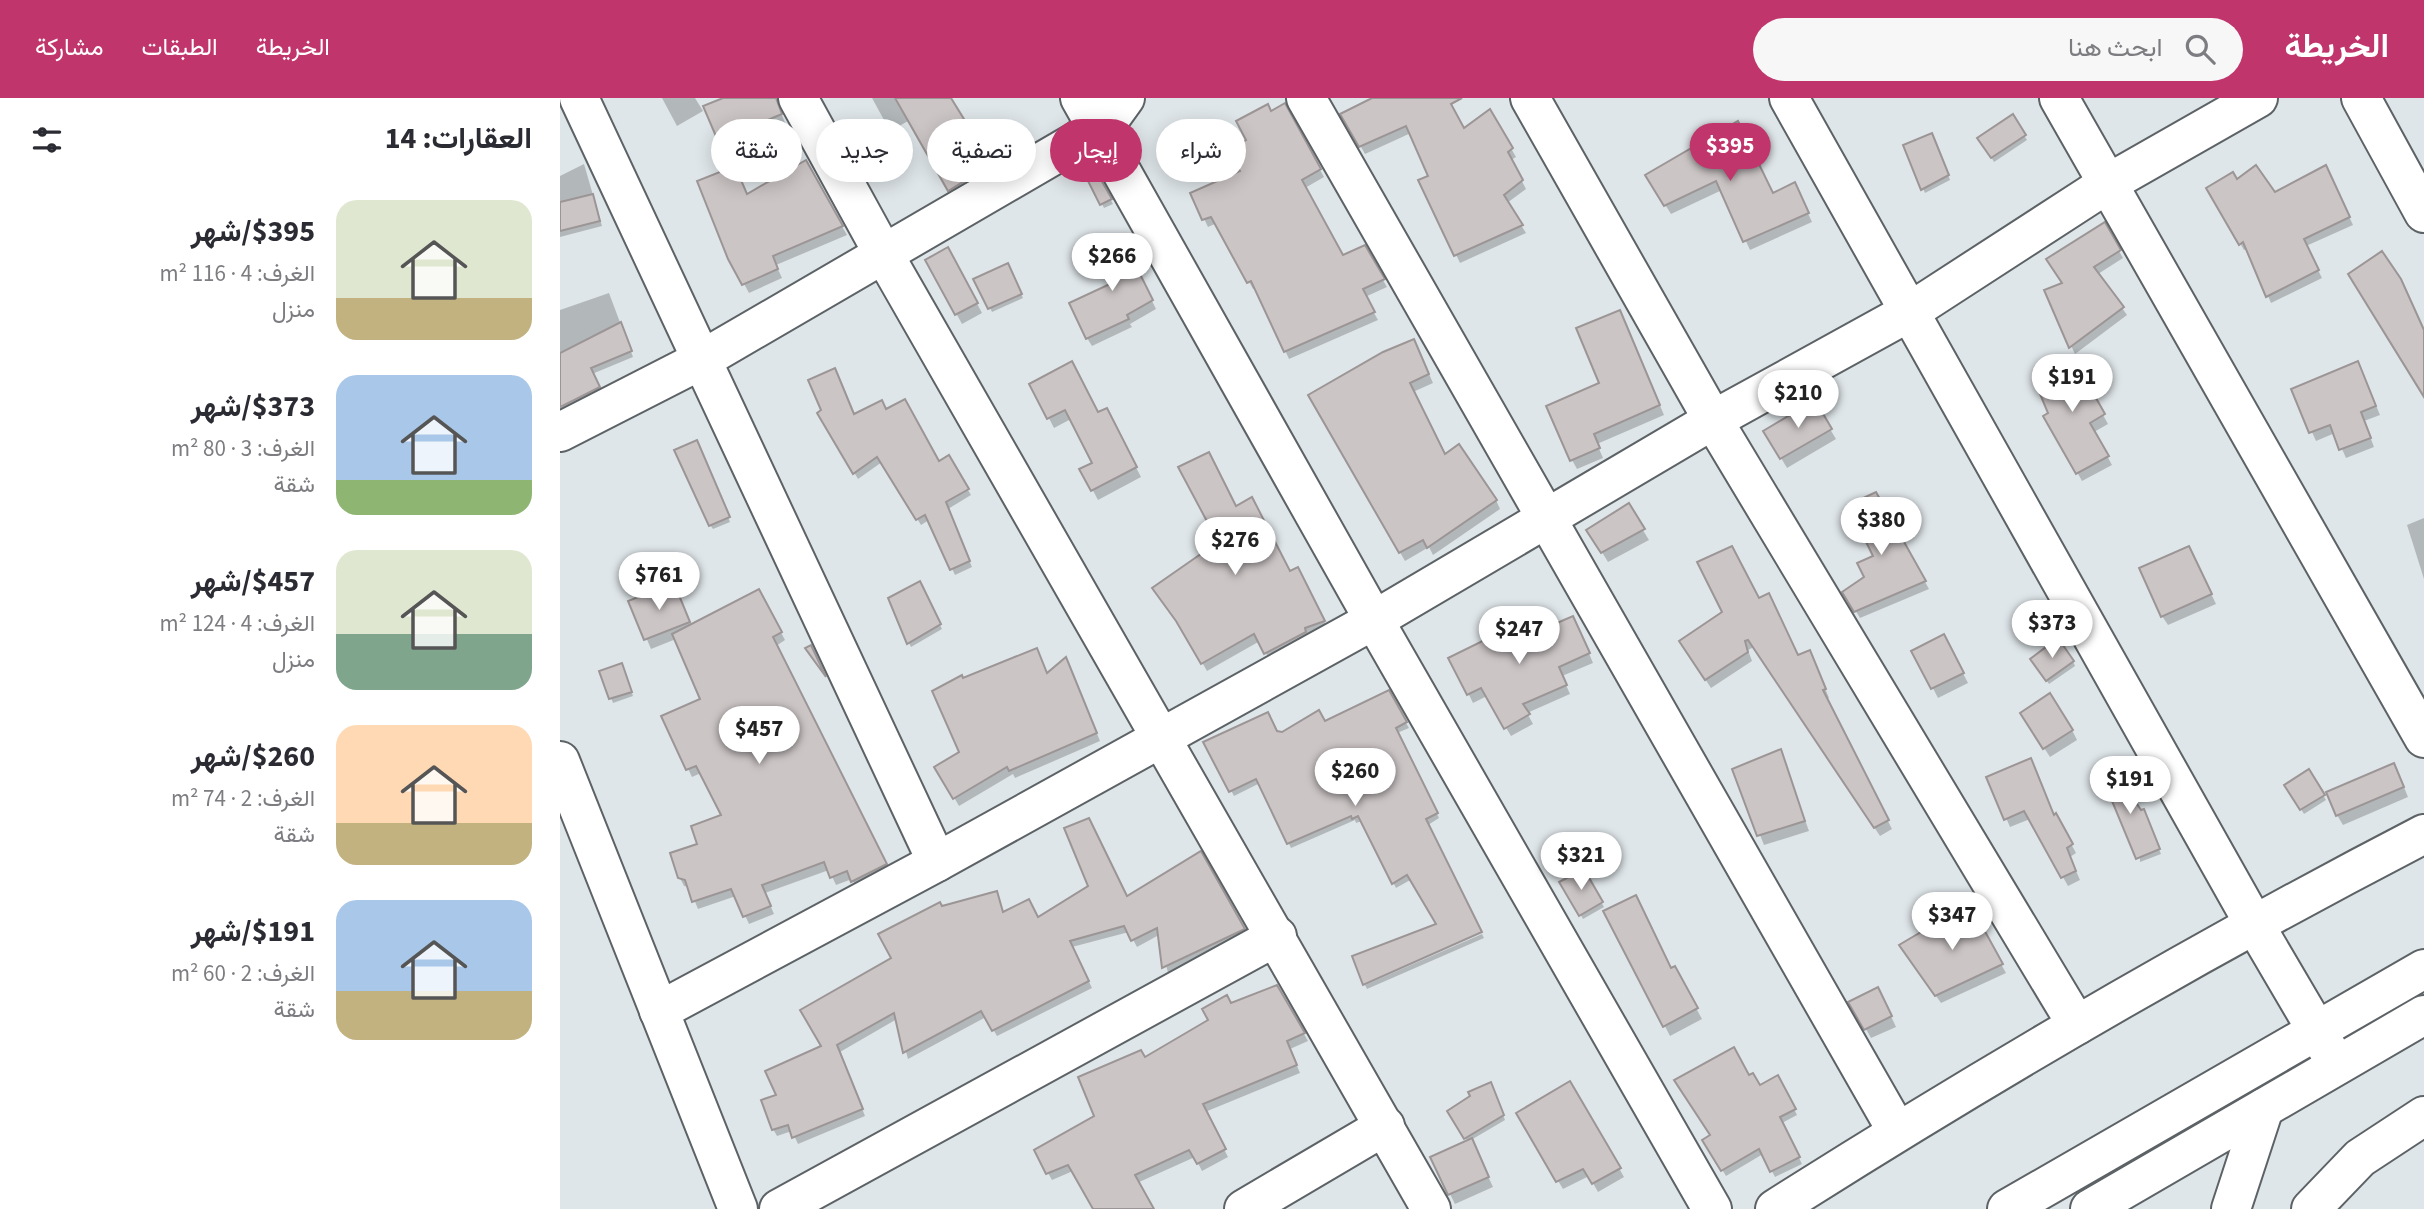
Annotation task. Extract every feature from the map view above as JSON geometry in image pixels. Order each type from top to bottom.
[{"type":"main road","points":[[579,98],[937,862]]},
{"type":"main road","points":[[798,98],[883,253],[1277,936],[1431,1209]]},
{"type":"main road","points":[[560,432],[703,359],[883,253],[1089,113],[1125,98]]},
{"type":"main road","points":[[1306,98],[1897,1131]]},
{"type":"main road","points":[[1530,98],[1713,420],[2077,1025]]},
{"type":"main road","points":[[1789,98],[2253,922],[2337,1065]]},
{"type":"main road","points":[[2059,98],[2424,738]]},
{"type":"main road","points":[[659,1011],[937,862],[1374,620],[1713,420],[1911,311],[2107,184],[2258,98]]},
{"type":"main road","points":[[2361,98],[2424,213]]},
{"type":"main road","points":[[1089,113],[1374,620],[1712,1209]]},
{"type":"main road","points":[[560,761],[738,1209]]},
{"type":"main road","points":[[1775,1209],[1897,1131],[2253,922],[2424,834]]},
{"type":"main road","points":[[779,1209],[1277,936]]},
{"type":"main road","points":[[2007,1209],[2424,969]]},
{"type":"main road","points":[[2090,1209],[2424,1015]]},
{"type":"main road","points":[[2231,1209],[2264,1108]]},
{"type":"main road","points":[[2311,1209],[2360,1158],[2398,1130],[2424,1116]]},
{"type":"main road","points":[[1244,1209],[1385,1126]]},
{"type":"building","points":[[723,98],[776,98],[782,114],[770,119],[711,119],[711,125],[703,106]]},
{"type":"building","points":[[895,98],[951,98],[964,119],[927,119],[927,154],[913,130],[913,119],[907,119]]},
{"type":"building","points":[[1372,98],[1462,98],[1451,104],[1464,128],[1490,109],[1513,148],[1508,152],[1523,180],[1504,195],[1523,225],[1454,256],[1418,180],[1428,176],[1406,126],[1359,147],[1340,114]]},
{"type":"building","points":[[1285,103],[1321,169],[1302,180],[1343,255],[1365,245],[1385,279],[1363,289],[1375,312],[1284,352],[1251,281],[1247,283],[1211,217],[1202,220],[1190,193],[1215,182],[1246,182],[1246,119],[1240,119],[1268,104],[1271,111]]},
{"type":"building","points":[[2013,114],[2026,135],[1991,158],[1977,138]]},
{"type":"building","points":[[1738,121],[1773,193],[1795,182],[1809,213],[1743,242],[1716,181],[1664,206],[1645,175]]},
{"type":"building","points":[[1932,133],[1949,175],[1921,190],[1903,145]]},
{"type":"building","points":[[806,160],[843,226],[773,256],[778,269],[742,285],[728,259],[697,181],[711,175],[711,182],[742,182],[747,194],[768,182],[802,182],[802,162]]},
{"type":"building","points":[[2256,165],[2275,192],[2326,165],[2350,217],[2304,239],[2319,270],[2266,297],[2243,242],[2239,245],[2206,188],[2233,172],[2237,179]]},
{"type":"building","points":[[943,182],[963,182],[948,191]]},
{"type":"building","points":[[1088,182],[1102,182],[1112,199],[1100,205]]},
{"type":"building","points":[[593,194],[600,221],[560,231],[560,202]]},
{"type":"building","points":[[2105,222],[2121,250],[2094,267],[2124,307],[2069,348],[2044,290],[2062,283],[2046,259]]},
{"type":"building","points":[[1123,240],[1153,300],[1127,315],[1129,319],[1086,339],[1069,303],[1110,284],[1094,254]]},
{"type":"building","points":[[948,247],[978,303],[955,315],[925,260]]},
{"type":"building","points":[[2382,251],[2401,279],[2424,330],[2424,397],[2348,274]]},
{"type":"building","points":[[1008,263],[1022,294],[988,309],[973,279]]},
{"type":"building","points":[[1620,310],[1660,405],[1594,434],[1600,448],[1570,461],[1546,406],[1599,383],[1576,328]]},
{"type":"building","points":[[621,322],[632,351],[591,368],[600,387],[560,407],[560,353]]},
{"type":"building","points":[[1414,339],[1429,374],[1410,383],[1445,454],[1459,444],[1497,500],[1427,548],[1423,540],[1399,553],[1308,395],[1383,352]]},
{"type":"building","points":[[2074,359],[2105,414],[2090,423],[2109,456],[2076,474],[2043,416],[2048,413],[2033,377]]},
{"type":"building","points":[[1072,361],[1098,412],[1107,408],[1137,467],[1091,491],[1079,469],[1092,463],[1065,410],[1047,419],[1029,384]]},
{"type":"building","points":[[2358,361],[2376,406],[2361,412],[2371,438],[2339,450],[2330,425],[2309,433],[2291,389]]},
{"type":"building","points":[[835,368],[854,414],[882,400],[886,409],[905,399],[939,461],[949,455],[969,489],[946,502],[970,561],[950,570],[925,515],[916,520],[877,457],[853,474],[817,413],[821,410],[808,380]]},
{"type":"building","points":[[1815,400],[1832,429],[1780,459],[1763,431]]},
{"type":"building","points":[[697,440],[730,517],[709,526],[674,450]]},
{"type":"building","points":[[1209,452],[1236,506],[1252,497],[1290,571],[1298,567],[1325,621],[1305,628],[1306,632],[1264,654],[1254,634],[1201,664],[1176,621],[1152,588],[1218,542],[1178,467]]},
{"type":"building","points":[[1876,492],[1926,581],[1854,612],[1842,592],[1864,577],[1857,563],[1873,556],[1848,505]]},
{"type":"building","points":[[1629,503],[1645,529],[1601,553],[1586,530]]},
{"type":"building","points":[[1732,546],[1759,598],[1769,593],[1798,655],[1810,650],[1826,689],[1823,690],[1889,820],[1874,828],[1748,640],[1745,641],[1748,652],[1705,680],[1679,641],[1722,612],[1697,562]]},
{"type":"building","points":[[2189,546],[2212,594],[2161,617],[2139,568]]},
{"type":"building","points":[[920,581],[941,624],[907,644],[888,598]]},
{"type":"building","points":[[674,583],[690,622],[644,640],[628,601]]},
{"type":"building","points":[[759,589],[782,632],[773,637],[887,864],[851,882],[847,871],[830,878],[824,862],[762,885],[771,906],[743,917],[731,889],[692,902],[685,880],[678,878],[670,853],[697,844],[691,826],[721,815],[696,766],[686,770],[661,716],[700,699],[672,634]]},
{"type":"building","points":[[1573,616],[1590,653],[1559,667],[1567,685],[1523,704],[1530,714],[1504,729],[1481,688],[1467,695],[1448,658],[1521,622],[1527,636]]},
{"type":"building","points":[[1944,634],[1964,673],[1931,689],[1911,651]]},
{"type":"building","points":[[2058,638],[2074,661],[2046,681],[2030,659]]},
{"type":"building","points":[[811,645],[826,677],[805,648]]},
{"type":"building","points":[[1037,648],[1047,673],[1066,657],[1097,733],[1009,771],[1007,767],[953,799],[934,767],[959,752],[932,691],[962,675],[963,678]]},
{"type":"building","points":[[622,663],[632,692],[609,699],[599,671]]},
{"type":"building","points":[[1389,690],[1407,722],[1396,728],[1438,813],[1426,819],[1482,932],[1363,985],[1352,956],[1436,924],[1407,875],[1392,884],[1358,816],[1352,819],[1351,816],[1287,844],[1256,779],[1229,792],[1203,742],[1268,712],[1277,731],[1282,732],[1319,710],[1325,721]]},
{"type":"building","points":[[2050,693],[2073,730],[2043,749],[2020,713]]},
{"type":"building","points":[[1781,749],[1805,821],[1757,836],[1732,769]]},
{"type":"building","points":[[2031,758],[2054,815],[2056,813],[2073,844],[2067,848],[2076,871],[2061,878],[2024,811],[2004,820],[1986,777]]},
{"type":"building","points":[[2394,763],[2404,787],[2336,816],[2326,792]]},
{"type":"building","points":[[2112,766],[2141,810],[2144,809],[2160,849],[2136,859],[2100,772]]},
{"type":"building","points":[[2309,769],[2325,795],[2300,810],[2284,785]]},
{"type":"building","points":[[1089,818],[1127,896],[1201,851],[1245,929],[1162,968],[1157,928],[1131,941],[1124,926],[1070,941],[1089,981],[992,1031],[981,1011],[903,1053],[894,1013],[837,1045],[863,1109],[792,1138],[788,1125],[772,1130],[761,1100],[776,1095],[765,1071],[821,1046],[800,1010],[891,958],[878,934],[940,902],[942,906],[997,891],[1003,912],[1029,899],[1038,917],[1088,886],[1064,828]]},
{"type":"building","points":[[1584,869],[1603,902],[1579,916],[1559,882]]},
{"type":"building","points":[[1636,895],[1671,968],[1675,966],[1698,1008],[1663,1027],[1603,911]]},
{"type":"building","points":[[1965,906],[1979,927],[1982,926],[2003,964],[1935,996],[1899,945]]},
{"type":"building","points":[[1277,985],[1305,1033],[1287,1041],[1297,1065],[1203,1104],[1226,1149],[1197,1164],[1189,1150],[1135,1175],[1154,1209],[1093,1209],[1068,1165],[1046,1174],[1034,1150],[1094,1116],[1078,1077],[1141,1050],[1145,1057],[1208,1020],[1202,1009],[1227,995],[1231,1003]]},
{"type":"building","points":[[1878,987],[1892,1016],[1864,1030],[1848,1002]]},
{"type":"building","points":[[1734,1047],[1749,1075],[1753,1073],[1760,1085],[1778,1075],[1796,1109],[1780,1117],[1800,1157],[1770,1172],[1759,1149],[1721,1171],[1702,1140],[1710,1135],[1674,1080]]},
{"type":"building","points":[[1570,1081],[1621,1168],[1592,1184],[1583,1169],[1556,1182],[1516,1113]]},
{"type":"building","points":[[1491,1082],[1504,1115],[1464,1139],[1447,1111],[1470,1096],[1468,1092]]},
{"type":"building","points":[[1472,1138],[1489,1177],[1448,1195],[1430,1157]]}]
